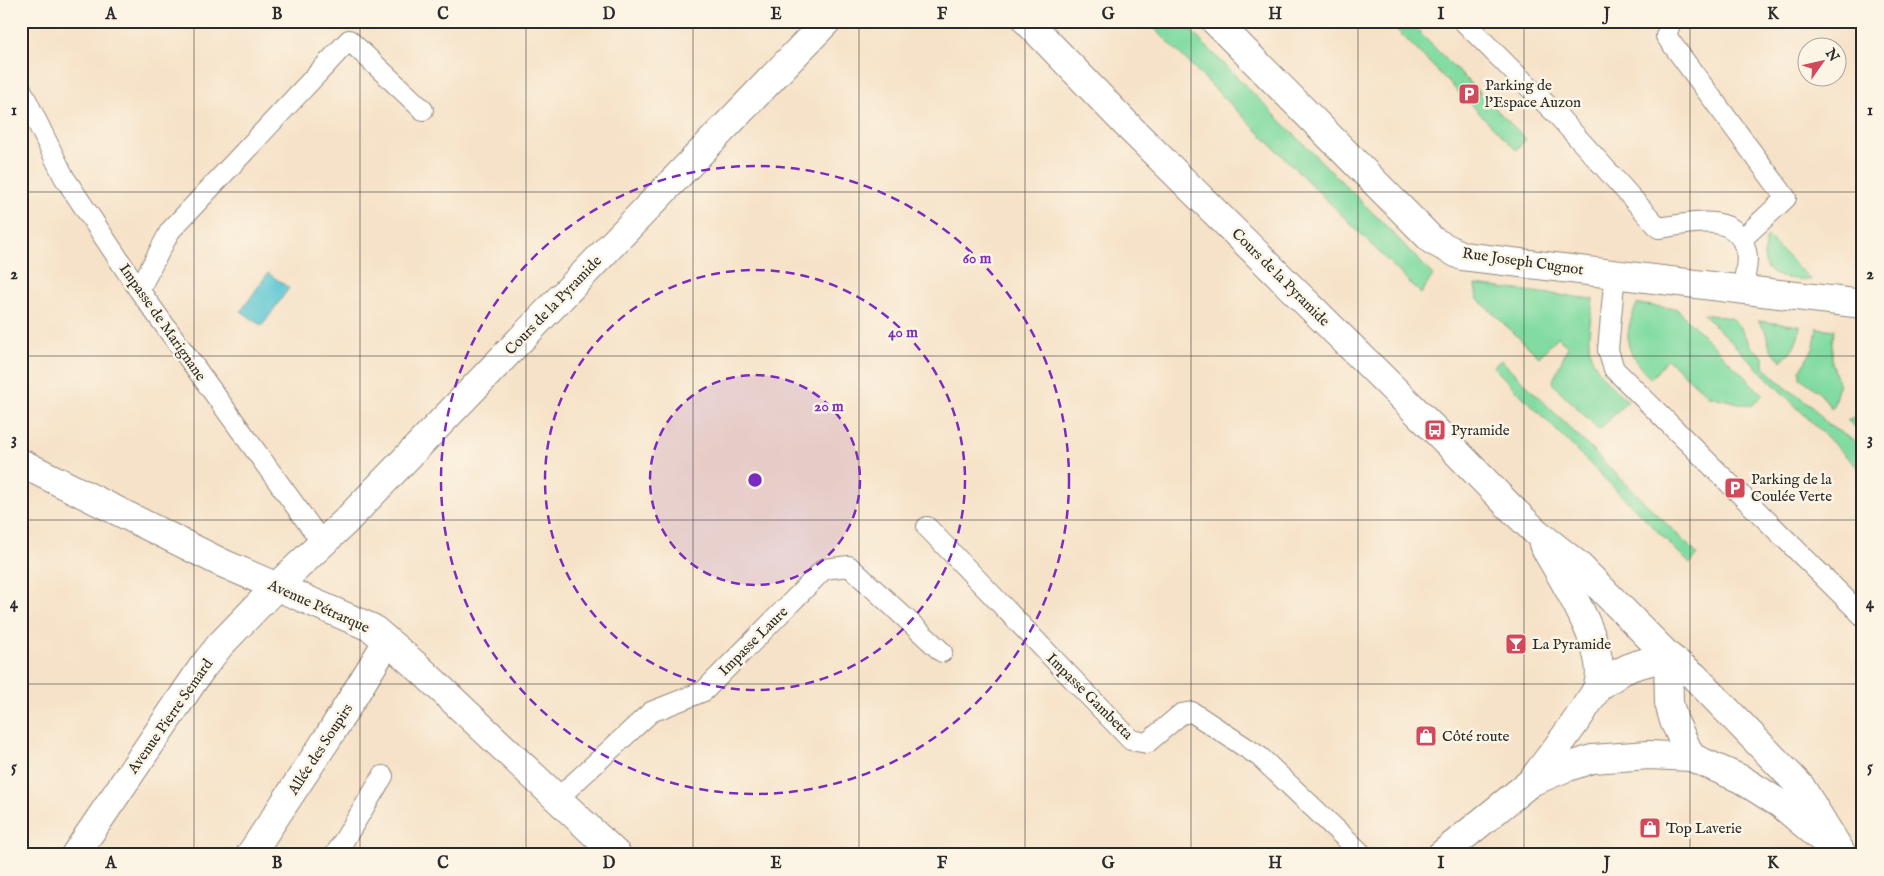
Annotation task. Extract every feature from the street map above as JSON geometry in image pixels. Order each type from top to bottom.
[{"type":"street","name":"Cours de la Pyramide","points":[[277,586],[323,544],[827,21]]},
{"type":"street","name":"Cours de la Pyramide","points":[[1027,21],[1124,122],[1536,532]]},
{"type":"street","name":"Rue Joseph Cugnot","points":[[1215,21],[1433,241],[1462,256],[1863,304]]},
{"type":"street","name":"Avenue Pétrarque","points":[[21,463],[222,563],[372,628],[420,669],[617,855]]},
{"type":"street","points":[[1536,532],[1578,565],[1668,656],[1694,676],[1801,787],[1842,855]]},
{"type":"street","points":[[1536,532],[1583,616],[1596,645],[1599,669],[1598,687]]},
{"type":"street","name":"Avenue Pierre Semard","points":[[74,855],[202,668],[220,645],[277,586]]},
{"type":"street","name":"Allée des Soupirs","points":[[250,855],[329,736],[387,642]]},
{"type":"street","points":[[1442,855],[1531,782],[1598,687],[1622,671],[1668,656]]},
{"type":"street","points":[[1668,656],[1669,703],[1674,721],[1691,757]]},
{"type":"street","points":[[1531,782],[1592,759],[1649,755],[1691,757],[1741,779],[1782,805],[1842,855]]},
{"type":"lane","points":[[1463,21],[1558,116],[1659,228],[1716,222],[1732,228],[1742,239],[1747,252],[1742,290]]},
{"type":"lane","points":[[1671,21],[1666,36],[1786,198],[1742,239]]},
{"type":"lane","points":[[139,290],[170,231],[349,40],[423,110]]},
{"type":"lane","name":"Impasse de Marignane","points":[[21,89],[64,176],[139,290],[323,544]]},
{"type":"lane","points":[[1615,273],[1608,350],[1614,369],[1863,616]]},
{"type":"lane","name":"Impasse Gambetta","points":[[927,527],[1131,740],[1147,743],[1180,714],[1192,712],[1260,757],[1363,855]]},
{"type":"lane","name":"Impasse Laure","points":[[558,798],[651,712],[704,690],[824,569],[849,566],[942,652]]},
{"type":"lane","points":[[335,855],[384,776]]},
{"type":"green space","points":[[1147,21],[1181,21],[1433,275],[1421,294]]},
{"type":"green space","points":[[1388,21],[1408,21],[1526,139],[1516,150]]},
{"type":"green space","points":[[1768,237],[1811,280],[1784,278],[1777,276],[1768,269],[1764,254]]},
{"type":"green space","points":[[1475,285],[1593,299],[1589,338],[1590,352],[1597,368],[1608,383],[1628,401],[1599,430],[1552,383],[1568,346],[1558,337],[1539,357],[1477,298]]},
{"type":"green space","points":[[1637,304],[1677,309],[1763,395],[1752,406],[1709,396],[1667,359],[1651,379],[1636,361],[1631,353],[1629,344],[1629,326]]},
{"type":"green space","points":[[1703,314],[1731,318],[1739,326],[1750,345],[1764,358],[1764,367],[1785,387],[1811,405],[1828,425],[1856,442],[1863,451],[1863,473]]},
{"type":"green space","points":[[1758,321],[1800,326],[1794,345],[1781,361],[1770,348],[1765,330]]},
{"type":"green space","points":[[1817,328],[1835,330],[1832,341],[1832,363],[1839,385],[1832,409],[1818,392],[1800,378],[1800,371],[1814,347]]},
{"type":"green space","points":[[1501,360],[1698,555],[1690,564],[1493,367]]},
{"type":"green space","points":[[1863,413],[1863,434],[1847,420]]},
{"type":"water","points":[[268,273],[289,288],[262,326],[241,311]]},
{"type":"place","name":"Parking de l'Espace Auzon","points":[[1469,94]]},
{"type":"place","name":"Pyramide","points":[[1435,430]]},
{"type":"place","name":"Parking de la Coulée Verte","points":[[1735,488]]},
{"type":"place","name":"La Pyramide","points":[[1516,644]]},
{"type":"place","name":"Côté route","points":[[1426,736]]},
{"type":"place","name":"Top Laverie","points":[[1650,828]]}]
